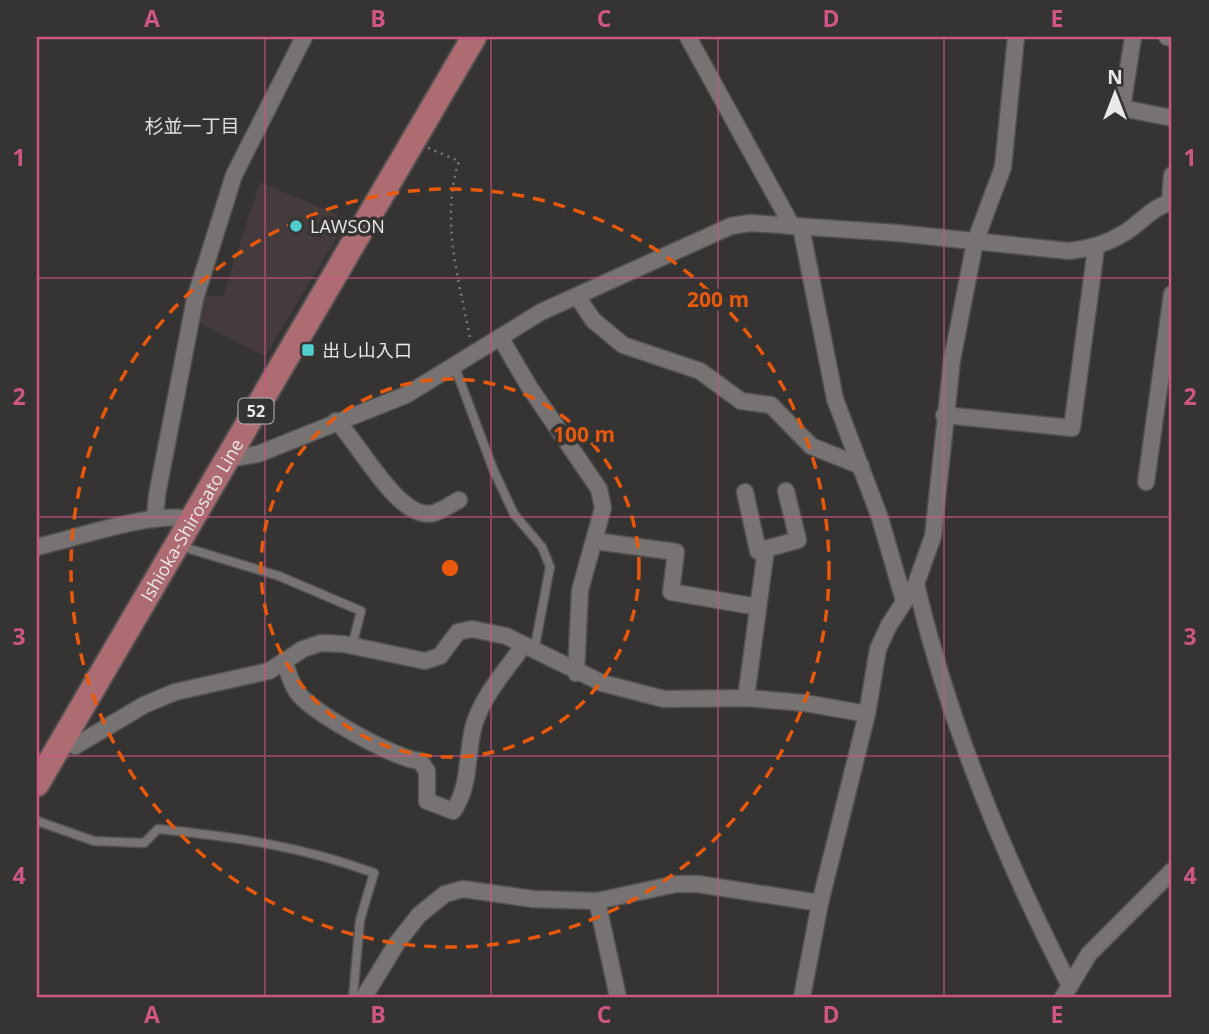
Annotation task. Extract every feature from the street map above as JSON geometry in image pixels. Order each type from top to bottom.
[{"type":"main road","name":"Ishioka-Shirosato Line","points":[[37,784],[474,37]]},
{"type":"street","points":[[155,519],[157,495],[195,299],[234,175],[304,37]]},
{"type":"street","points":[[688,37],[796,227],[835,399],[880,517],[904,601]]},
{"type":"street","points":[[802,997],[820,903],[867,715],[878,649],[916,584],[933,536],[944,415],[975,242],[1003,167],[1016,37]]},
{"type":"street","points":[[1133,37],[1122,108],[1172,118]]},
{"type":"street","points":[[1167,37],[1172,38]]},
{"type":"street","points":[[228,459],[258,454],[406,395],[541,312],[730,226],[750,223],[1069,251],[1096,248],[1128,231],[1155,208],[1171,202],[1172,175]]},
{"type":"street","points":[[944,415],[1072,428],[1096,248]]},
{"type":"street","points":[[1146,482],[1172,294]]},
{"type":"street","points":[[577,296],[593,320],[623,345],[700,372],[741,401],[771,405],[811,446],[861,466]]},
{"type":"street","points":[[500,337],[530,388],[599,489],[603,508],[580,590],[576,673]]},
{"type":"street","points":[[337,421],[374,473],[416,511],[432,513],[459,500]]},
{"type":"street","points":[[745,492],[758,551],[799,540],[786,491]]},
{"type":"street","points":[[37,547],[155,519],[175,516],[192,519]]},
{"type":"street","points":[[595,541],[676,552],[671,592],[758,607]]},
{"type":"street","points":[[746,698],[766,549]]},
{"type":"street","points":[[916,584],[936,664],[987,807],[1013,874],[1066,991]]},
{"type":"street","points":[[75,746],[165,697],[269,671],[303,649],[321,643],[352,646],[425,661],[440,656],[458,632],[472,629],[506,636],[576,673],[664,699],[746,698],[806,703],[867,715]]},
{"type":"street","points":[[284,661],[298,694],[353,735],[407,760],[420,761],[427,771],[427,801],[453,811],[468,769],[475,724],[492,689],[529,648]]},
{"type":"street","points":[[1066,991],[1089,954],[1172,871]]},
{"type":"street","points":[[364,997],[397,943],[419,915],[445,894],[463,888],[533,899],[597,901],[676,884],[698,884],[820,903]]},
{"type":"street","points":[[597,901],[618,997]]},
{"type":"lane","points":[[454,365],[493,469],[514,513],[542,547],[550,567],[529,648]]},
{"type":"lane","points":[[177,545],[279,576],[361,611],[352,646]]},
{"type":"lane","points":[[37,821],[94,841],[144,843],[158,829],[269,842],[326,855],[374,873],[360,920],[353,997]]},
{"type":"path","points":[[412,141],[459,162],[451,188],[449,215],[473,354]]},
{"type":"shaded area","points":[[260,182],[348,219],[265,356],[196,321],[200,296],[223,296]]},
{"type":"place","name":"LAWSON","points":[[296,226]]},
{"type":"place","name":"出し山入口","points":[[308,350]]},
{"type":"district","name":"杉並一丁目","points":[[192,126]]}]
